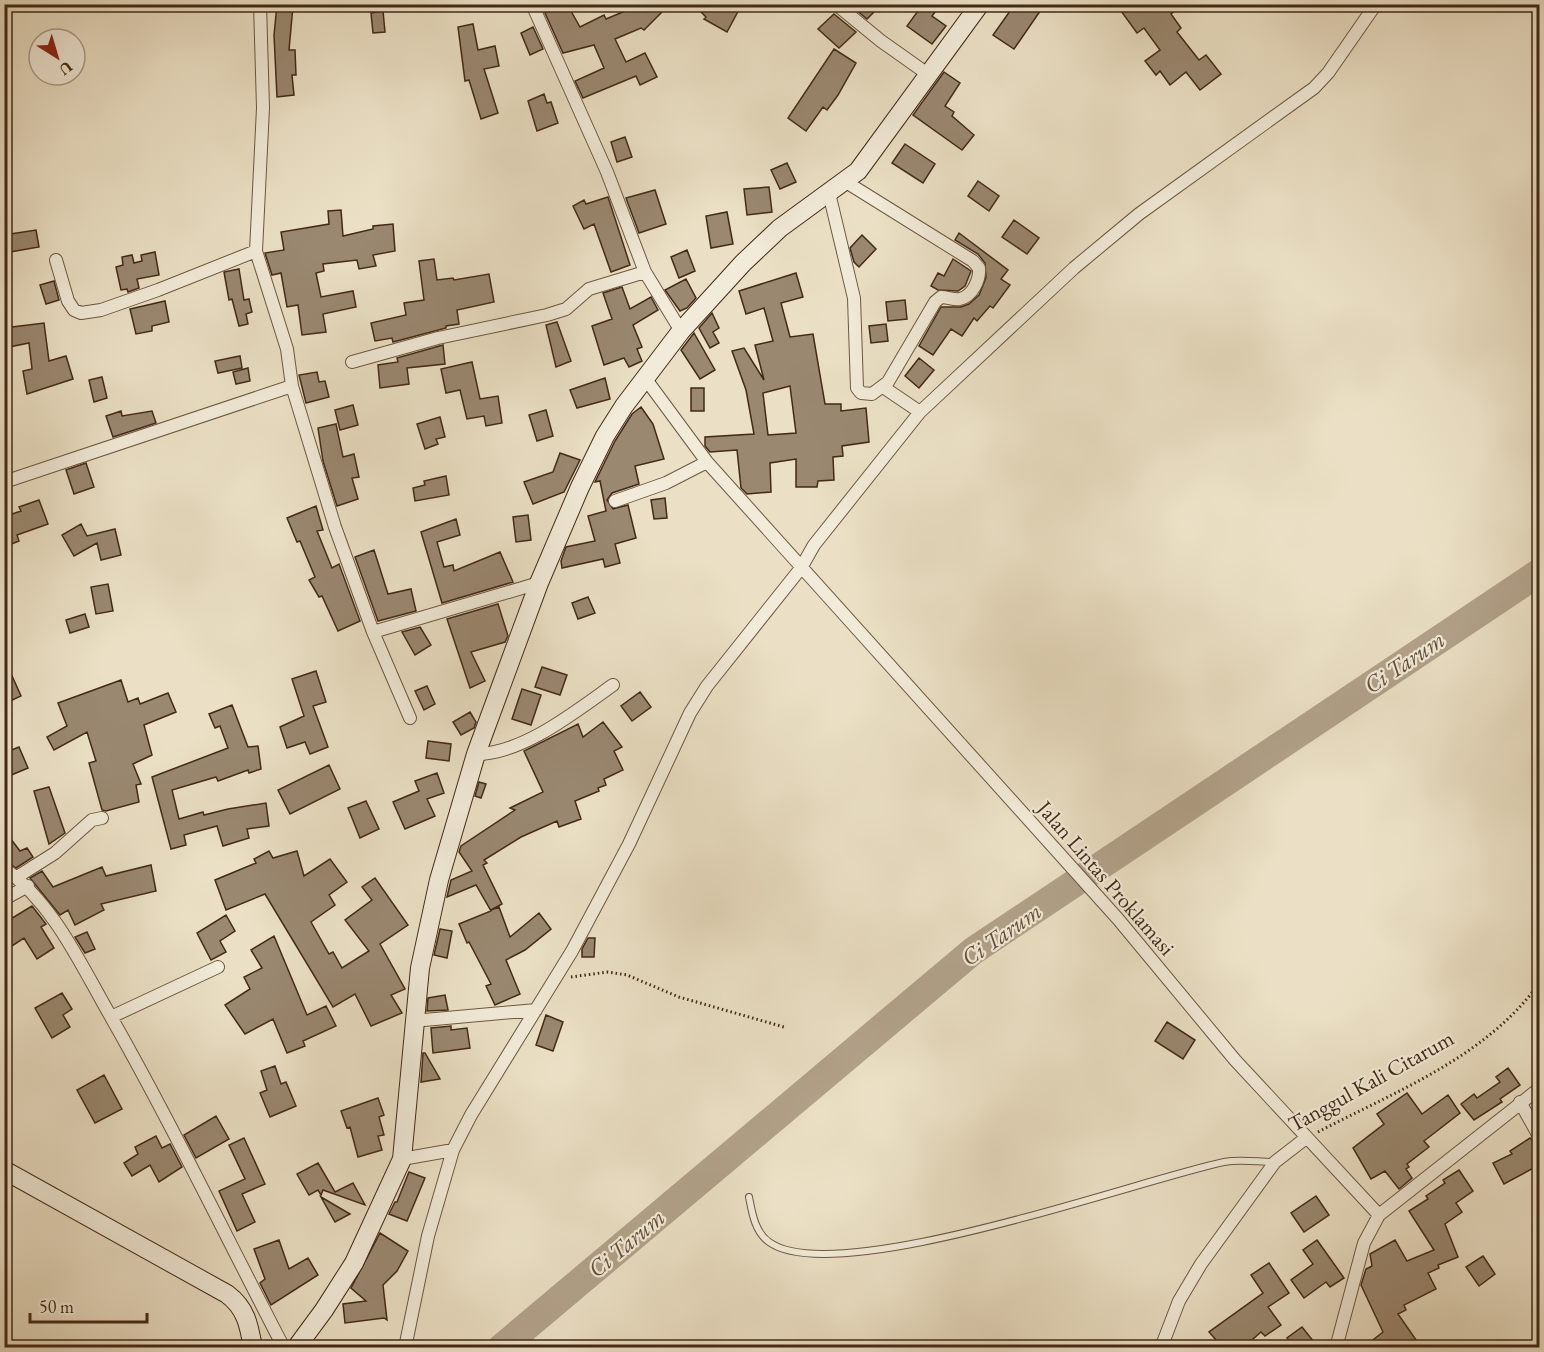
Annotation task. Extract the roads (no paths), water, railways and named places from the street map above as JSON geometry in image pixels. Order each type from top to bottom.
[{"type":"street","points":[[260,4],[263,108],[256,250],[287,349],[292,386],[334,527],[373,632],[410,718]]},
{"type":"street","points":[[532,4],[606,172],[645,272],[681,331]]},
{"type":"street","points":[[296,1347],[324,1310],[354,1263],[402,1159],[420,968],[429,923],[476,754],[539,583],[580,487],[605,436],[681,331],[780,228],[806,207],[846,182],[868,158],[980,4]]},
{"type":"street","points":[[405,1347],[428,1236],[453,1150],[471,1115],[557,978],[629,844],[690,712],[707,686],[801,568],[814,545],[920,412],[1082,261],[1139,214],[1314,88],[1328,73],[1376,4]]},
{"type":"street","points":[[837,5],[881,41],[929,75]]},
{"type":"street","points":[[829,194],[854,298],[858,390],[867,394],[883,387],[935,302],[941,297],[960,299],[967,295],[979,279],[979,268],[973,261],[846,182]]},
{"type":"street","points":[[56,260],[68,301],[74,310],[88,313],[158,290],[256,250]]},
{"type":"street","points":[[352,362],[438,338],[547,315],[566,309],[589,289],[645,272]]},
{"type":"street","name":"Jalan Lintas Proklamasi","points":[[645,378],[707,462],[1118,919],[1194,1013],[1306,1138],[1382,1212]]},
{"type":"street","points":[[4,482],[292,386]]},
{"type":"street","points":[[883,387],[920,412]]},
{"type":"street","points":[[615,501],[666,483],[707,462]]},
{"type":"street","points":[[373,632],[539,583]]},
{"type":"street","points":[[476,754],[489,754],[507,748],[562,721],[613,685]]},
{"type":"street","points":[[17,877],[55,853],[92,820],[102,818]]},
{"type":"street","points":[[4,868],[28,886],[59,927],[156,1094],[197,1181],[284,1347]]},
{"type":"street","points":[[4,899],[28,886]]},
{"type":"street","points":[[111,1017],[218,967]]},
{"type":"street","points":[[414,1021],[537,1010]]},
{"type":"street","points":[[1336,1347],[1364,1243],[1382,1212],[1539,1088]]},
{"type":"street","points":[[1520,1102],[1539,1138]]},
{"type":"street","name":"Tanggul Kali Citarum","points":[[1161,1347],[1179,1301],[1201,1264],[1275,1162],[1306,1138]]},
{"type":"street","points":[[402,1159],[453,1150]]},
{"type":"street","points":[[4,1170],[227,1294],[243,1309],[249,1322],[253,1347]]},
{"type":"lane","points":[[749,1197],[756,1225],[769,1242],[802,1254],[825,1254],[917,1243],[1028,1217],[1227,1162],[1275,1162]]},
{"type":"waterway","name":"Ci Tarum","points":[[501,1348],[973,951],[1540,572]]}]
